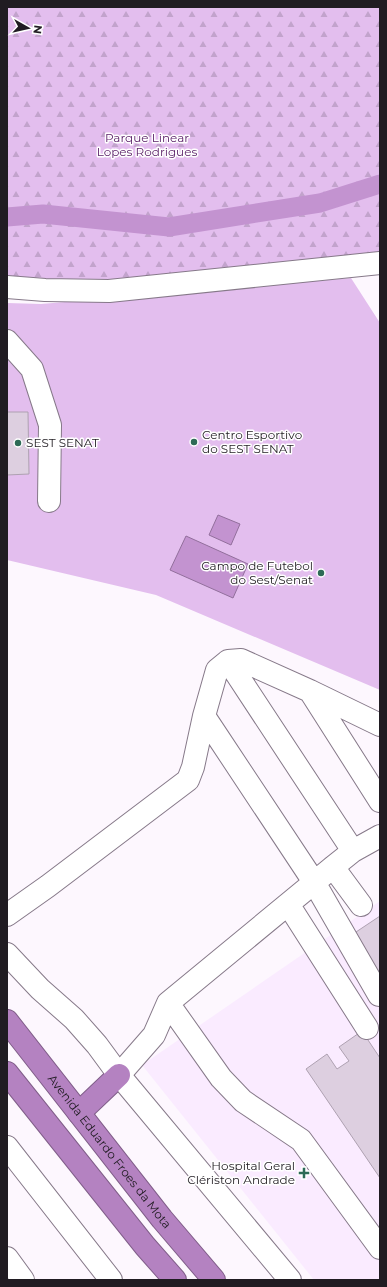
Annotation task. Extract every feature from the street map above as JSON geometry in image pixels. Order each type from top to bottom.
[{"type":"highway","name":"Avenida Eduardo Froes da Mota","points":[[7,1021],[162,1219],[214,1280]]},
{"type":"highway","points":[[7,1073],[145,1246],[175,1280]]},
{"type":"highway","points":[[79,1113],[119,1075]]},
{"type":"street","points":[[7,287],[45,290],[109,291],[380,264]]},
{"type":"street","points":[[7,341],[32,369],[50,425],[49,501]]},
{"type":"street","points":[[7,916],[188,780],[193,767],[204,716],[217,670],[228,661],[241,660],[380,725]]},
{"type":"street","points":[[228,661],[353,851]]},
{"type":"street","points":[[310,691],[380,801]]},
{"type":"street","points":[[204,716],[314,882],[379,995]]},
{"type":"street","points":[[119,1075],[154,1036],[168,1003],[353,851],[378,841]]},
{"type":"street","points":[[333,867],[361,906]]},
{"type":"street","points":[[288,904],[367,1028]]},
{"type":"street","points":[[7,954],[40,989],[74,1019],[97,1045],[119,1075],[290,1280]]},
{"type":"street","points":[[168,1003],[221,1078],[243,1101],[302,1140],[380,1248]]},
{"type":"street","points":[[7,1147],[111,1280]]},
{"type":"street","points":[[7,1258],[23,1280]]},
{"type":"shaded area","points":[[218,515],[240,524],[231,545],[209,535]]},
{"type":"shaded area","points":[[186,536],[248,564],[233,598],[170,570]]},
{"type":"shaded area","name":"Hospital Geral Clériston Andrade","points":[[380,901],[380,1280],[314,1280],[142,1065]]},
{"type":"green space","name":"Parque Linear Lopes Rodrigues","points":[[7,7],[380,7],[380,262],[102,289],[7,283]]},
{"type":"green space","name":"Centro Esportivo do SEST SENAT","points":[[351,278],[380,323],[380,690],[156,595],[7,560],[7,303],[41,304]]},
{"type":"building","name":"SEST SENAT","points":[[7,412],[28,412],[29,474],[7,475]]},
{"type":"building","points":[[380,916],[380,986],[347,938]]},
{"type":"building","points":[[362,1031],[380,1058],[380,1178],[306,1069],[327,1054],[337,1069],[349,1061],[339,1047]]},
{"type":"waterway","points":[[7,217],[43,214],[169,227],[320,203],[380,184]]},
{"type":"place","name":"Centro Esportivo do SEST SENAT","points":[[194,442]]},
{"type":"place","name":"SEST SENAT","points":[[18,443]]},
{"type":"place","name":"Campo de Futebol do Sest/Senat","points":[[321,573]]},
{"type":"place","name":"Hospital Geral Clériston Andrade","points":[[304,1173]]}]
